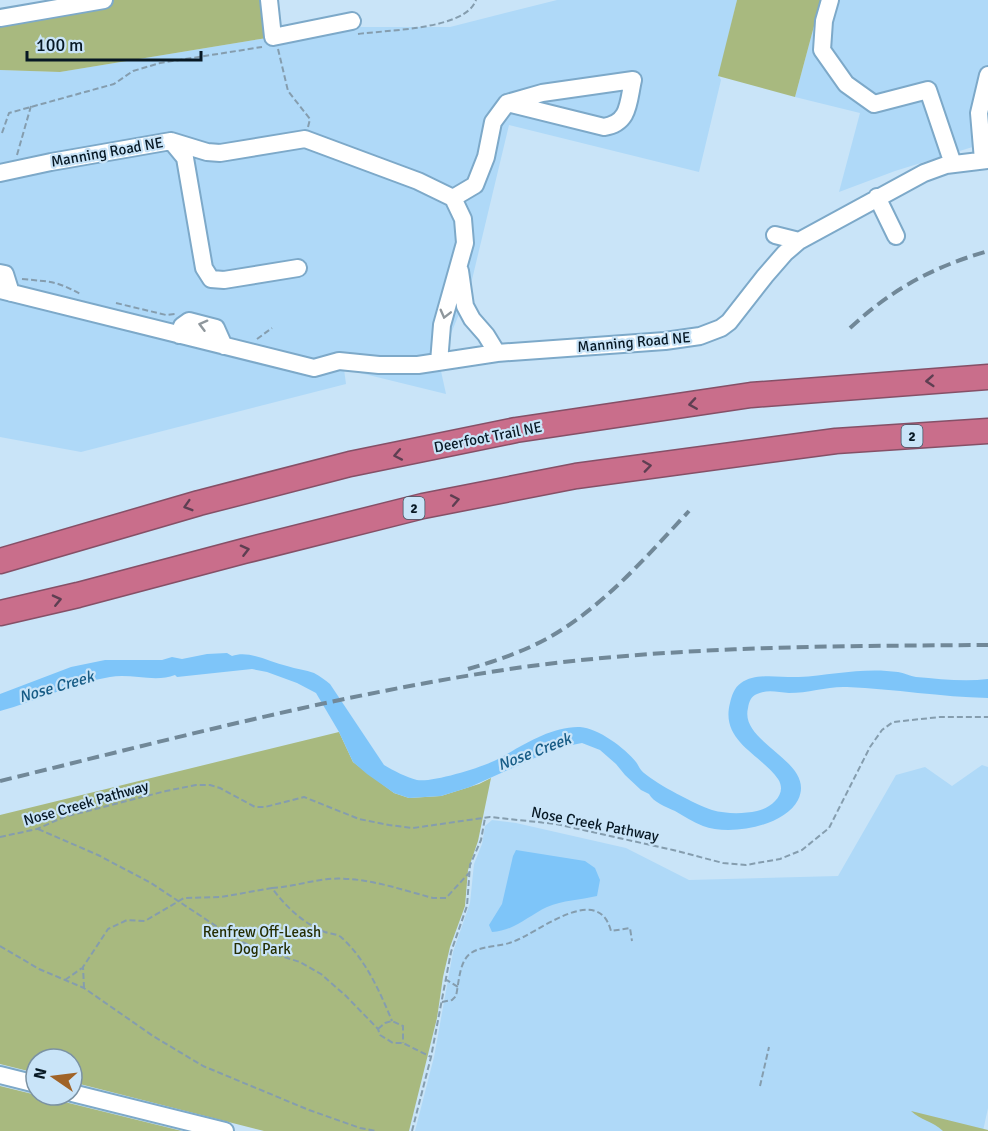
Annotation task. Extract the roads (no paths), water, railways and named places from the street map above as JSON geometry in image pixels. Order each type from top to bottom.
[{"type":"highway","name":"Deerfoot Trail NE","points":[[0,561],[199,503],[350,464],[516,430],[751,395],[988,377]]},
{"type":"highway","name":"2","points":[[0,614],[423,506],[576,476],[836,441],[988,431]]},
{"type":"highway","points":[[836,441],[988,446]]},
{"type":"street","points":[[0,18],[104,0]]},
{"type":"street","points":[[269,0],[279,44],[355,27]]},
{"type":"street","points":[[830,0],[824,21],[822,50],[844,81],[874,104],[928,90],[953,164]]},
{"type":"street","points":[[986,160],[979,113],[988,75]]},
{"type":"street","points":[[439,362],[442,325],[465,243],[463,219],[453,198],[475,185],[486,157],[493,122],[507,103],[542,93],[633,80],[624,118],[617,125],[604,127],[507,103]]},
{"type":"street","name":"Manning Road NE","points":[[6,172],[171,141],[207,152],[220,153],[305,139],[418,181],[453,198]]},
{"type":"street","points":[[171,141],[185,158],[204,268],[211,279],[224,280],[298,267]]},
{"type":"street","name":"Manning Road NE","points":[[10,287],[179,335],[314,368],[339,361],[398,365],[439,362],[497,353],[664,340],[710,333],[721,328],[736,314],[785,253],[799,241],[877,197],[924,173],[953,164],[986,160]]},
{"type":"street","points":[[877,197],[896,236]]},
{"type":"street","points":[[775,235],[799,241]]},
{"type":"street","points":[[459,268],[465,306],[497,353]]},
{"type":"street","points":[[0,273],[6,274],[10,287]]},
{"type":"street","points":[[0,1075],[24,1081]]},
{"type":"street","points":[[84,1096],[225,1131]]},
{"type":"water","name":"Nose Creek","points":[[227,653],[232,656],[253,655],[311,672],[320,677],[330,684],[384,765],[413,779],[434,779],[472,769],[548,733],[580,727],[595,731],[611,740],[650,778],[667,788],[705,807],[729,813],[746,813],[768,807],[777,800],[781,790],[778,779],[771,770],[736,738],[731,728],[728,716],[732,697],[737,687],[747,680],[761,677],[799,677],[861,671],[900,672],[934,679],[988,679],[988,698],[847,687],[796,693],[769,691],[755,695],[749,704],[748,721],[765,743],[797,774],[801,786],[798,800],[781,817],[755,827],[727,830],[703,826],[660,804],[641,790],[600,750],[582,743],[557,748],[470,787],[441,796],[409,798],[394,793],[353,762],[339,732],[316,693],[297,683],[252,669],[177,677],[175,675],[159,678],[110,677],[82,683],[0,711],[0,694],[71,667],[105,660],[162,660],[172,657],[182,659]]},
{"type":"water","points":[[516,850],[585,861],[595,868],[600,880],[597,896],[553,905],[514,926],[492,932],[489,925],[502,904]]},
{"type":"railway","points":[[850,328],[882,302],[914,281],[949,264],[988,251]]},
{"type":"railway","points":[[468,669],[531,647],[570,624],[624,579],[689,511]]},
{"type":"railway","points":[[0,781],[330,702],[397,688],[531,666],[588,659],[702,651],[988,645]]},
{"type":"park label","name":"Renfrew Off-Leash Dog Park","points":[[262,940]]}]
